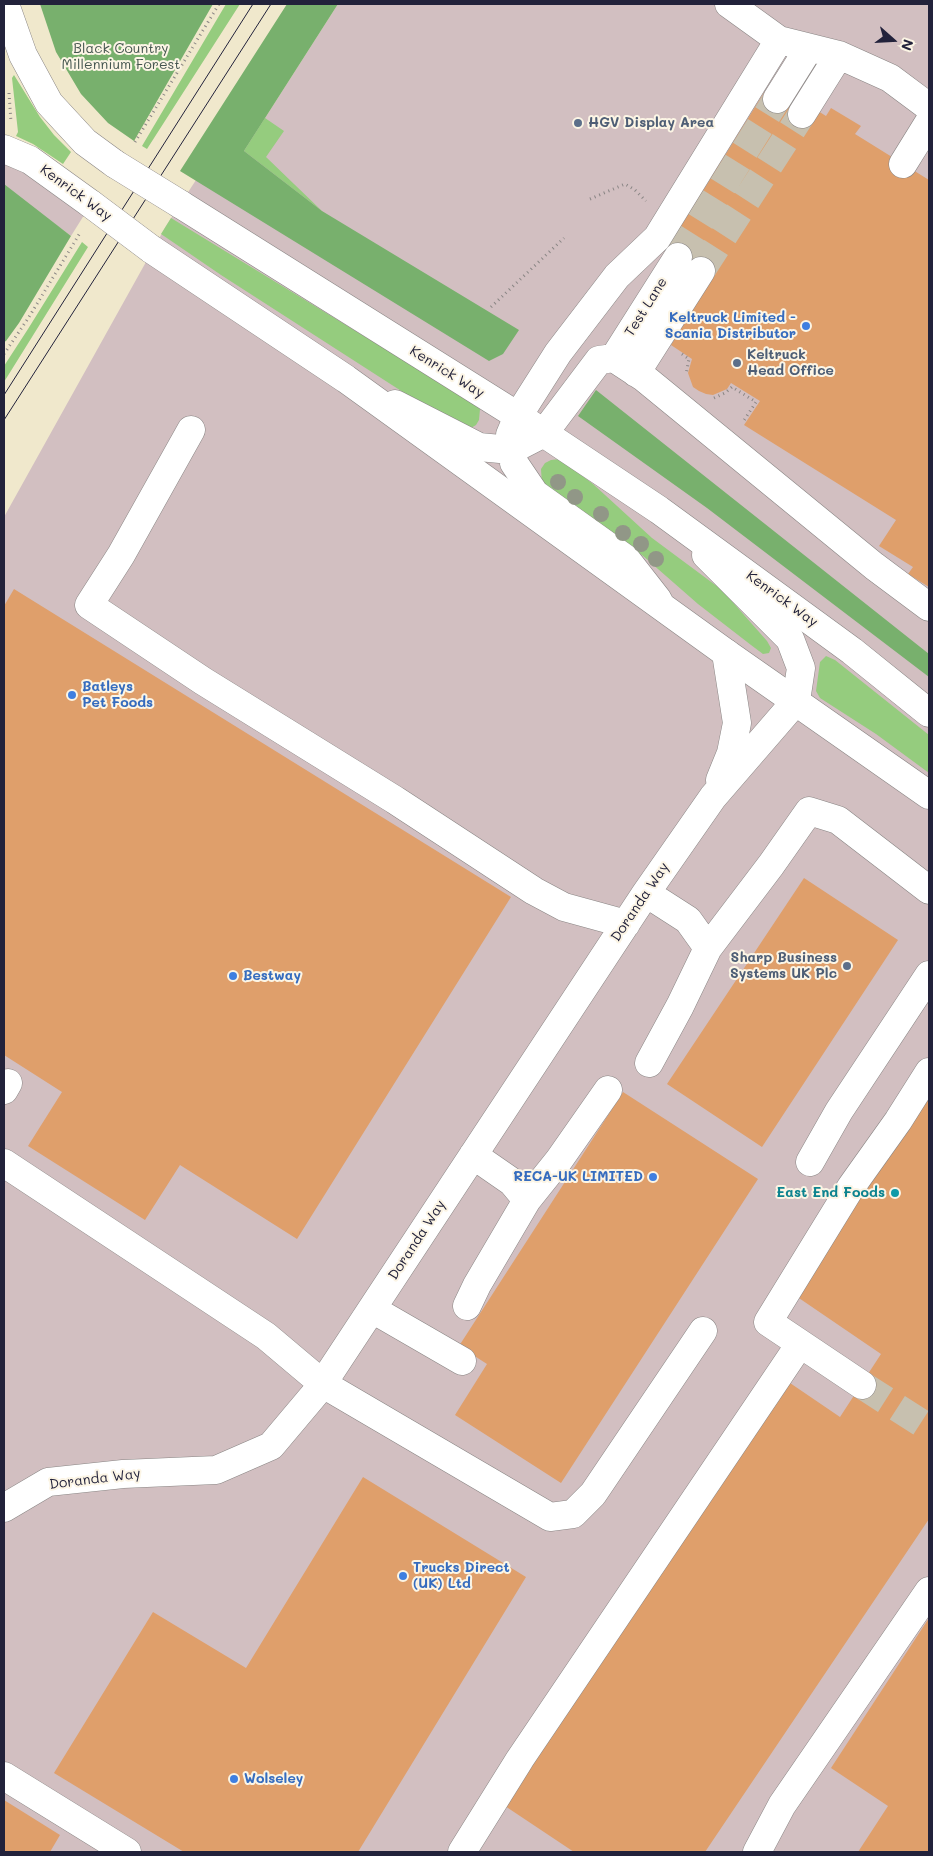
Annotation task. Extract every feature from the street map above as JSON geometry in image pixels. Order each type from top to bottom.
[{"type":"main road","name":"Kenrick Way","points":[[5,4],[23,55],[49,103],[85,142],[116,164],[518,416],[659,510],[852,650],[929,713]]},
{"type":"main road","points":[[729,4],[780,40],[839,55],[890,78],[929,107]]},
{"type":"main road","points":[[666,609],[626,559],[535,494],[514,463],[510,435],[518,416],[558,353],[617,276],[657,238],[780,40]]},
{"type":"main road","points":[[777,99],[809,48]]},
{"type":"main road","points":[[802,114],[839,55]]},
{"type":"main road","points":[[902,164],[929,122]]},
{"type":"main road","name":"Kenrick Way","points":[[8,140],[30,160],[151,249],[346,379],[726,652],[929,795]]},
{"type":"main road","name":"Test Lane","points":[[625,365],[678,257]]},
{"type":"main road","name":"Test Lane","points":[[625,365],[701,271]]},
{"type":"main road","points":[[346,379],[479,447],[511,450],[544,433],[599,360],[625,365],[728,446],[897,570],[929,608]]},
{"type":"main road","points":[[191,430],[121,555],[90,606],[203,681],[395,800],[534,891],[564,907],[626,924]]},
{"type":"main road","points":[[659,510],[790,639],[801,668],[796,701]]},
{"type":"main road","name":"Doranda Way","points":[[713,797],[731,753],[737,723],[726,652]]},
{"type":"main road","name":"Doranda Way","points":[[4,1508],[48,1482],[123,1474],[216,1470],[271,1446],[322,1384],[646,893],[713,797],[796,701]]},
{"type":"main road","points":[[649,1063],[680,1006],[708,948],[772,865],[809,811],[838,820],[929,890]]},
{"type":"main road","points":[[646,893],[688,920],[708,948]]},
{"type":"main road","points":[[810,1162],[838,1111],[929,975]]},
{"type":"main road","points":[[862,1385],[768,1322],[851,1187],[898,1122],[929,1072]]},
{"type":"main road","points":[[467,1306],[477,1285],[527,1200],[559,1160],[608,1090]]},
{"type":"main road","points":[[473,1155],[512,1182],[527,1200]]},
{"type":"main road","points":[[4,1163],[266,1336],[322,1384],[550,1517],[573,1514],[593,1494],[703,1331]]},
{"type":"main road","points":[[372,1309],[462,1361]]},
{"type":"main road","points":[[462,1852],[520,1759],[800,1344]]},
{"type":"main road","points":[[757,1852],[782,1805],[929,1591]]},
{"type":"main road","points":[[4,1776],[127,1852]]},
{"type":"path","points":[[8,140],[9,92]]},
{"type":"path","points":[[590,199],[625,184],[635,190],[646,202]]},
{"type":"path","points":[[491,307],[564,238]]},
{"type":"path","points":[[674,349],[689,359],[686,377]]},
{"type":"path","points":[[709,397],[719,396],[732,387],[756,402],[728,446]]},
{"type":"shaded area","points":[[338,4],[929,4],[929,1852],[4,1852],[4,517],[166,226],[196,180],[221,152],[244,151]]},
{"type":"shaded area","points":[[4,149],[91,204],[71,236],[40,213],[4,215]]},
{"type":"green space","name":"Black Country Millennium Forest","points":[[40,4],[213,4],[134,141],[108,123],[81,94],[56,52]]},
{"type":"green space","points":[[226,4],[240,4],[147,149],[142,146]]},
{"type":"green space","points":[[287,4],[338,4],[244,151],[322,211],[519,330],[503,354],[489,361],[180,171]]},
{"type":"green space","points":[[14,75],[40,117],[71,152],[63,164],[33,144],[16,136],[18,132],[12,78]]},
{"type":"green space","points":[[265,118],[284,131],[266,157],[322,211],[244,151]]},
{"type":"green space","points":[[4,184],[71,236],[19,323],[4,342]]},
{"type":"green space","points":[[171,218],[475,404],[480,409],[479,420],[476,425],[471,428],[451,423],[221,275],[161,234]]},
{"type":"green space","points":[[82,242],[88,247],[4,382],[4,366]]},
{"type":"green space","points":[[596,390],[929,654],[929,677],[707,508],[578,416]]},
{"type":"green space","points":[[560,459],[593,484],[652,538],[722,590],[767,641],[771,648],[769,653],[763,654],[751,645],[698,604],[642,555],[548,492],[542,485],[541,469],[545,463]]},
{"type":"green space","points":[[826,656],[835,660],[929,735],[929,773],[876,734],[820,698],[816,691],[820,662]]},
{"type":"building","name":"Keltruck Limited - Scania Distributor","points":[[765,91],[812,120],[818,111],[826,116],[831,108],[861,126],[855,134],[929,180],[929,587],[908,574],[913,567],[879,546],[896,520],[744,425],[760,401],[731,383],[727,389],[713,395],[706,394],[693,387],[688,373],[692,359],[671,345],[694,308],[666,250]]},
{"type":"building","name":"Bestway","points":[[14,589],[511,897],[297,1239],[180,1165],[145,1220],[28,1146],[62,1092],[4,1055],[4,606]]},
{"type":"building","points":[[804,878],[898,940],[762,1147],[667,1084]]},
{"type":"building","name":"East End Foods","points":[[929,1091],[929,1519],[705,1852],[574,1852],[505,1806],[790,1383],[840,1417],[881,1354],[793,1294]]},
{"type":"building","points":[[623,1092],[758,1179],[561,1483],[455,1415],[487,1364],[459,1346]]},
{"type":"building","points":[[363,1477],[526,1577],[358,1852],[184,1852],[54,1773],[153,1612],[246,1668]]},
{"type":"building","points":[[929,1618],[929,1852],[858,1852],[888,1806],[831,1768]]},
{"type":"building","points":[[4,1800],[60,1835],[50,1852],[4,1852]]},
{"type":"tunnel","points":[[678,257],[777,99]]},
{"type":"tunnel","points":[[701,271],[802,114]]},
{"type":"tunnel","points":[[862,1385],[929,1428]]},
{"type":"tram line","points":[[4,395],[253,4]]},
{"type":"tram line","points":[[4,420],[271,4]]},
{"type":"place","name":"HGV Display Area","points":[[578,123]]},
{"type":"place","name":"Keltruck Limited - Scania Distributor","points":[[806,326]]},
{"type":"place","name":"Keltruck Head Office","points":[[737,363]]},
{"type":"place","name":"Batleys Pet Foods","points":[[72,695]]},
{"type":"place","name":"Sharp Business Systems UK Plc","points":[[847,966]]},
{"type":"place","name":"Bestway","points":[[233,976]]},
{"type":"place","name":"RECA-UK LIMITED","points":[[653,1177]]},
{"type":"place","name":"East End Foods","points":[[895,1193]]},
{"type":"place","name":"Trucks Direct (UK) Ltd","points":[[403,1576]]},
{"type":"place","name":"Wolseley","points":[[234,1779]]}]
